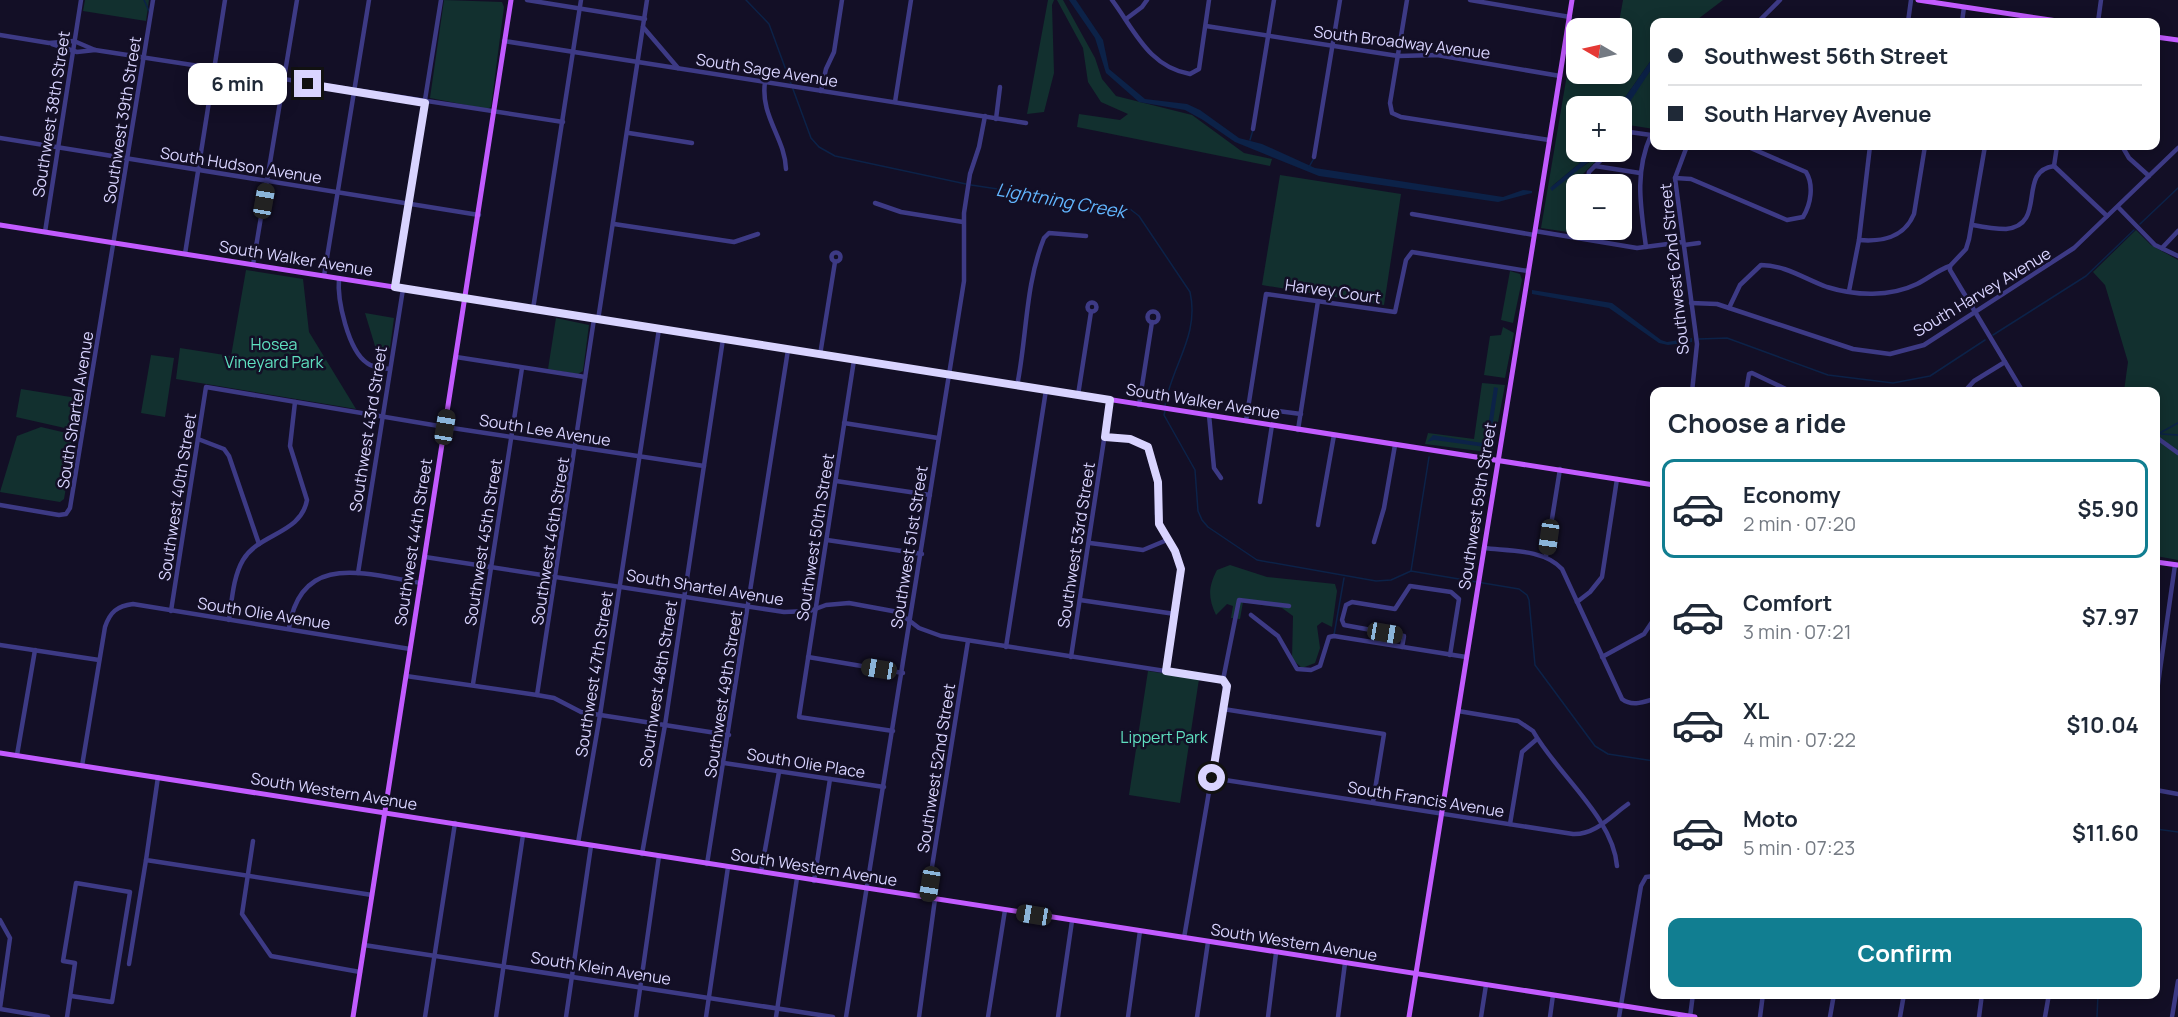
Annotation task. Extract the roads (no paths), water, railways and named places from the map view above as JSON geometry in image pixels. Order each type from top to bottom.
[{"type":"main road","name":"Southwest 44th Street","points":[[353,1017],[511,0]]},
{"type":"main road","name":"Southwest 59th Street","points":[[1409,1017],[1572,0]]},
{"type":"main road","points":[[1918,0],[2015,18]]},
{"type":"main road","points":[[2160,38],[2178,40]]},
{"type":"main road","name":"South Walker Avenue","points":[[0,225],[1650,484]]},
{"type":"main road","points":[[2160,563],[2176,565]]},
{"type":"main road","name":"South Western Avenue","points":[[0,753],[1695,1017]]},
{"type":"street","name":"Southwest 38th Street","points":[[45,232],[81,0]]},
{"type":"street","name":"Southwest 39th Street","points":[[114,243],[153,0]]},
{"type":"street","points":[[185,254],[225,0]]},
{"type":"street","points":[[254,265],[297,0]]},
{"type":"street","points":[[324,276],[369,0]]},
{"type":"street","points":[[395,287],[441,0]]},
{"type":"street","points":[[527,0],[645,19]]},
{"type":"street","points":[[533,309],[581,0]]},
{"type":"street","name":"Southwest 46th Street","points":[[537,695],[585,378],[629,134],[647,0]]},
{"type":"street","points":[[821,91],[826,69],[834,52],[841,0]]},
{"type":"street","points":[[895,102],[909,0]]},
{"type":"street","points":[[1112,0],[1155,59],[1176,70],[1196,72],[1200,63],[1209,0]]},
{"type":"street","points":[[1126,19],[1142,7],[1147,0]]},
{"type":"street","points":[[1253,129],[1274,0]]},
{"type":"street","points":[[1314,157],[1340,0]]},
{"type":"street","points":[[1407,0],[1390,103],[1392,113],[1401,117],[1549,140]]},
{"type":"street","points":[[1470,0],[1570,17]]},
{"type":"street","points":[[1762,18],[1780,0]]},
{"type":"street","points":[[1909,18],[1911,0]]},
{"type":"street","points":[[2099,18],[2101,0]]},
{"type":"street","points":[[1963,18],[1964,7]]},
{"type":"street","name":"South Broadway Avenue","points":[[1206,26],[1398,56],[1437,55],[1560,76]]},
{"type":"street","points":[[643,27],[679,69]]},
{"type":"street","points":[[0,35],[49,43],[73,52],[95,50]]},
{"type":"street","points":[[49,43],[74,41],[95,50],[143,58],[425,103],[563,122]]},
{"type":"street","name":"South Sage Avenue","points":[[504,41],[1026,123]]},
{"type":"street","points":[[765,82],[764,105],[773,130],[785,152],[786,169]]},
{"type":"street","points":[[996,119],[1000,87]]},
{"type":"street","name":"Southwest 51st Street","points":[[846,1017],[865,888],[903,673],[964,281],[963,222],[966,194],[985,116]]},
{"type":"street","points":[[1632,132],[1650,135]]},
{"type":"street","points":[[629,134],[692,143]]},
{"type":"street","points":[[1646,247],[1638,190],[1644,152],[1650,137]]},
{"type":"street","name":"South Hudson Avenue","points":[[0,138],[479,215]]},
{"type":"street","name":"South Harvey Avenue","points":[[1691,303],[1707,302],[1729,308],[1832,344],[1890,354],[1924,345],[2054,264],[2118,207],[2178,147]]},
{"type":"street","name":"Southwest 62nd Street","points":[[1686,150],[1675,178],[1698,352],[1693,387]]},
{"type":"street","points":[[1675,178],[1691,179],[1787,220],[1803,217],[1809,202],[1811,180],[1806,172],[1755,150]]},
{"type":"street","points":[[1849,291],[1859,240],[1870,150]]},
{"type":"street","points":[[1859,240],[1887,240],[1910,224],[1914,214],[1924,150]]},
{"type":"street","points":[[1729,308],[1740,285],[1761,265],[1772,265],[1828,287],[1876,295],[1901,290],[1950,266],[1966,249],[1973,225],[1983,150]]},
{"type":"street","points":[[2054,166],[2056,150]]},
{"type":"street","points":[[2124,150],[2129,158],[2149,176]]},
{"type":"street","points":[[1588,174],[1599,162]]},
{"type":"street","points":[[1595,166],[1640,173]]},
{"type":"street","points":[[1973,225],[2008,229],[2022,222],[2031,208],[2037,173],[2043,168],[2054,166]]},
{"type":"street","points":[[2054,166],[2107,216]]},
{"type":"street","points":[[875,203],[901,212],[963,222]]},
{"type":"street","points":[[2118,207],[2155,245],[2178,256]]},
{"type":"street","points":[[1412,214],[1566,237]]},
{"type":"street","points":[[614,224],[734,242],[758,234]]},
{"type":"street","points":[[2162,248],[2178,231]]},
{"type":"street","points":[[1017,386],[1024,356],[1026,314],[1044,238],[1049,233],[1057,232],[1086,236]]},
{"type":"street","points":[[1593,240],[1646,247],[1699,243]]},
{"type":"street","name":"South Shartel Avenue","points":[[0,505],[59,515],[66,514],[70,508],[114,243]]},
{"type":"street","name":"Harvey Court","points":[[1248,406],[1266,294],[1395,312],[1406,260],[1412,252],[1528,271]]},
{"type":"street","points":[[820,355],[836,262]]},
{"type":"street","points":[[1950,266],[1974,313],[2020,387]]},
{"type":"street","points":[[339,278],[341,313],[361,357],[374,367],[390,369]]},
{"type":"street","name":"Southwest 43rd Street","points":[[358,573],[403,289]]},
{"type":"street","points":[[1298,430],[1318,301]]},
{"type":"street","points":[[1078,395],[1091,312]]},
{"type":"street","points":[[1139,405],[1152,322]]},
{"type":"street","name":"Southwest 47th Street","points":[[578,843],[600,715],[659,329]]},
{"type":"street","name":"Southwest 48th Street","points":[[642,854],[665,724],[723,339]]},
{"type":"street","name":"Southwest 49th Street","points":[[706,864],[729,735],[788,350]]},
{"type":"street","points":[[456,357],[585,378]]},
{"type":"street","name":"Southwest 50th Street","points":[[854,360],[800,717],[893,730]]},
{"type":"street","points":[[1969,387],[1974,381],[2005,362]]},
{"type":"street","name":"Southwest 45th Street","points":[[473,684],[522,368]]},
{"type":"street","points":[[1747,387],[1749,374],[1756,374],[1782,387]]},
{"type":"street","name":"South Lee Avenue","points":[[206,387],[576,448],[704,466]]},
{"type":"street","name":"Southwest 40th Street","points":[[171,611],[206,387]]},
{"type":"street","points":[[1006,647],[1046,390]]},
{"type":"street","name":"Southwest 53rd Street","points":[[1071,657],[1110,400]]},
{"type":"street","points":[[228,620],[237,573],[243,559],[259,544],[291,525],[306,507],[307,500],[290,446],[295,402]]},
{"type":"street","points":[[1246,421],[1248,406],[1300,414]]},
{"type":"street","points":[[1209,416],[1215,468],[1221,478]]},
{"type":"street","points":[[844,423],[938,438]]},
{"type":"street","points":[[1260,502],[1272,425]]},
{"type":"street","points":[[1318,525],[1334,435]]},
{"type":"street","points":[[1105,437],[1130,439],[1148,447],[1158,482],[1157,514],[1181,569],[1166,671]]},
{"type":"street","points":[[198,439],[224,449],[230,456],[259,544]]},
{"type":"street","points":[[2160,440],[2178,453]]},
{"type":"street","points":[[1374,542],[1384,508],[1395,445]]},
{"type":"street","points":[[1546,556],[1560,470]]},
{"type":"street","points":[[1576,602],[1590,592],[1602,577],[1617,479]]},
{"type":"street","points":[[836,481],[930,495]]},
{"type":"street","points":[[827,540],[922,554]]},
{"type":"street","points":[[1090,543],[1143,550],[1167,540]]},
{"type":"street","points":[[1484,548],[1546,556],[1562,569],[1622,699],[1627,703],[1650,700]]},
{"type":"street","name":"South Shartel Avenue","points":[[425,557],[784,612],[849,603],[890,610],[911,620],[928,632],[968,641],[1223,680]]},
{"type":"street","points":[[2160,671],[2176,565]]},
{"type":"street","points":[[289,628],[295,603],[310,586],[337,571],[421,583]]},
{"type":"street","points":[[1402,647],[1404,636],[1345,626],[1342,620],[1346,605],[1352,602],[1395,609],[1410,586],[1454,593],[1460,599],[1450,655]]},
{"type":"street","points":[[1080,600],[1175,614]]},
{"type":"street","points":[[1184,938],[1227,686],[1223,680],[1239,600],[1289,606]]},
{"type":"street","name":"South Olie Avenue","points":[[99,660],[108,616],[121,606],[133,604],[410,649]]},
{"type":"street","points":[[1251,615],[1278,636],[1297,669],[1311,670],[1320,666],[1329,637],[1466,657]]},
{"type":"street","points":[[1602,657],[1644,634],[1650,625]]},
{"type":"street","name":"Southwest 52nd Street","points":[[927,898],[968,641]]},
{"type":"street","points":[[0,645],[99,660],[82,766]]},
{"type":"street","points":[[17,755],[35,650]]},
{"type":"street","points":[[808,657],[903,673]]},
{"type":"street","points":[[406,676],[473,684],[554,698],[574,710],[729,735]]},
{"type":"street","points":[[1223,709],[1384,734],[1373,802]]},
{"type":"street","points":[[1458,711],[1518,721],[1533,731],[1612,841],[1617,866]]},
{"type":"street","points":[[1510,824],[1522,752],[1537,739]]},
{"type":"street","name":"South Olie Place","points":[[724,763],[884,787]]},
{"type":"street","points":[[761,872],[779,772]]},
{"type":"street","points":[[129,964],[158,777]]},
{"type":"street","name":"South Francis Avenue","points":[[1212,778],[1583,834],[1594,830],[1600,823],[1628,804]]},
{"type":"street","points":[[814,880],[830,779]]},
{"type":"street","points":[[2160,791],[2178,794]]},
{"type":"street","points":[[424,1017],[455,823]]},
{"type":"street","points":[[496,1017],[523,835]]},
{"type":"street","points":[[253,841],[242,914],[271,956],[360,972]]},
{"type":"street","points":[[566,1017],[591,846]]},
{"type":"street","points":[[636,1017],[660,856]]},
{"type":"street","points":[[146,860],[372,896]]},
{"type":"street","points":[[706,1017],[728,867]]},
{"type":"street","points":[[1619,1017],[1641,886],[1646,877],[1650,876]]},
{"type":"street","points":[[776,1017],[797,878]]},
{"type":"street","points":[[67,1017],[75,963],[63,961],[76,883],[130,892],[112,1002],[71,996]]},
{"type":"street","points":[[919,1017],[935,899]]},
{"type":"street","points":[[988,1017],[1005,910]]},
{"type":"street","points":[[0,920],[10,938],[0,1009],[48,1017]]},
{"type":"street","points":[[1058,1017],[1072,921]]},
{"type":"street","points":[[1128,1017],[1140,931]]},
{"type":"street","points":[[1197,1017],[1208,942]]},
{"type":"street","name":"South Klein Avenue","points":[[364,945],[833,1017]]},
{"type":"street","points":[[1268,1017],[1276,952]]},
{"type":"street","points":[[1338,1017],[1345,963]]},
{"type":"street","points":[[2172,1017],[2178,981]]},
{"type":"street","points":[[1480,1017],[1485,985]]},
{"type":"street","points":[[1550,1017],[1553,995]]},
{"type":"street","points":[[1690,1017],[1692,999]]},
{"type":"street","points":[[1760,1017],[1762,999]]},
{"type":"street","points":[[1830,1017],[1833,999]]},
{"type":"street","points":[[1900,1017],[1903,999]]},
{"type":"street","points":[[1979,1017],[1981,999]]},
{"type":"street","points":[[2045,1017],[2048,999]]},
{"type":"water","points":[[1069,0],[1076,0],[1103,40],[1109,69],[1145,99],[1187,104],[1200,110],[1239,138],[1262,144],[1315,168],[1503,197],[1523,190],[1532,191],[1532,193],[1498,202],[1319,176],[1235,142],[1185,110],[1139,102],[1106,73],[1095,38]]},
{"type":"water","points":[[1650,62],[1650,71],[1632,99],[1632,96],[1626,96]]},
{"type":"water","points":[[1581,162],[1588,162],[1573,174],[1567,174]]},
{"type":"water","points":[[1566,175],[1566,180],[1552,191],[1550,188]]},
{"type":"water","points":[[1532,290],[1612,303],[1661,340],[1667,342],[1692,338],[1692,342],[1668,345],[1659,343],[1609,308],[1532,294]]},
{"type":"water","points":[[1494,387],[1498,388],[1490,441],[1485,447],[1434,440],[1427,442],[1433,435],[1482,443],[1486,440]]},
{"type":"waterway","points":[[144,0],[149,11]]},
{"type":"waterway","name":"Lightning Creek","points":[[746,0],[769,24],[811,138],[819,147],[835,156],[966,184]]},
{"type":"waterway","points":[[1250,140],[1253,130]]},
{"type":"waterway","points":[[1309,167],[1314,158]]},
{"type":"waterway","name":"Lightning Creek","points":[[971,185],[1130,209],[1139,216],[1190,292],[1192,308],[1188,337],[1168,391],[1165,406]]},
{"type":"waterway","points":[[2140,224],[2178,188]]},
{"type":"waterway","points":[[1993,335],[2086,276],[2134,230]]},
{"type":"waterway","points":[[1699,339],[1727,338],[1828,375],[1893,383],[1930,376],[1985,340]]},
{"type":"waterway","name":"Lightning Creek","points":[[1165,411],[1164,415],[1195,470],[1198,511],[1208,527],[1257,560],[1376,581],[1391,580],[1411,571],[1519,589],[1527,595],[1529,600],[1535,665],[1595,746],[1608,754],[1650,760]]},
{"type":"waterway","points":[[2160,433],[2178,423]]},
{"type":"waterway","points":[[2161,434],[2178,435]]},
{"type":"waterway","points":[[1411,571],[1429,457]]},
{"type":"waterway","points":[[1334,635],[1344,578]]},
{"type":"waterway","name":"Lightning Creek","points":[[2160,830],[2178,832]]},
{"type":"waterway","points":[[2097,1017],[2098,999]]},
{"type":"park label","name":"Hosea Vineyard Park","points":[[274,353]]},
{"type":"park label","name":"Lippert Park","points":[[1164,737]]}]
